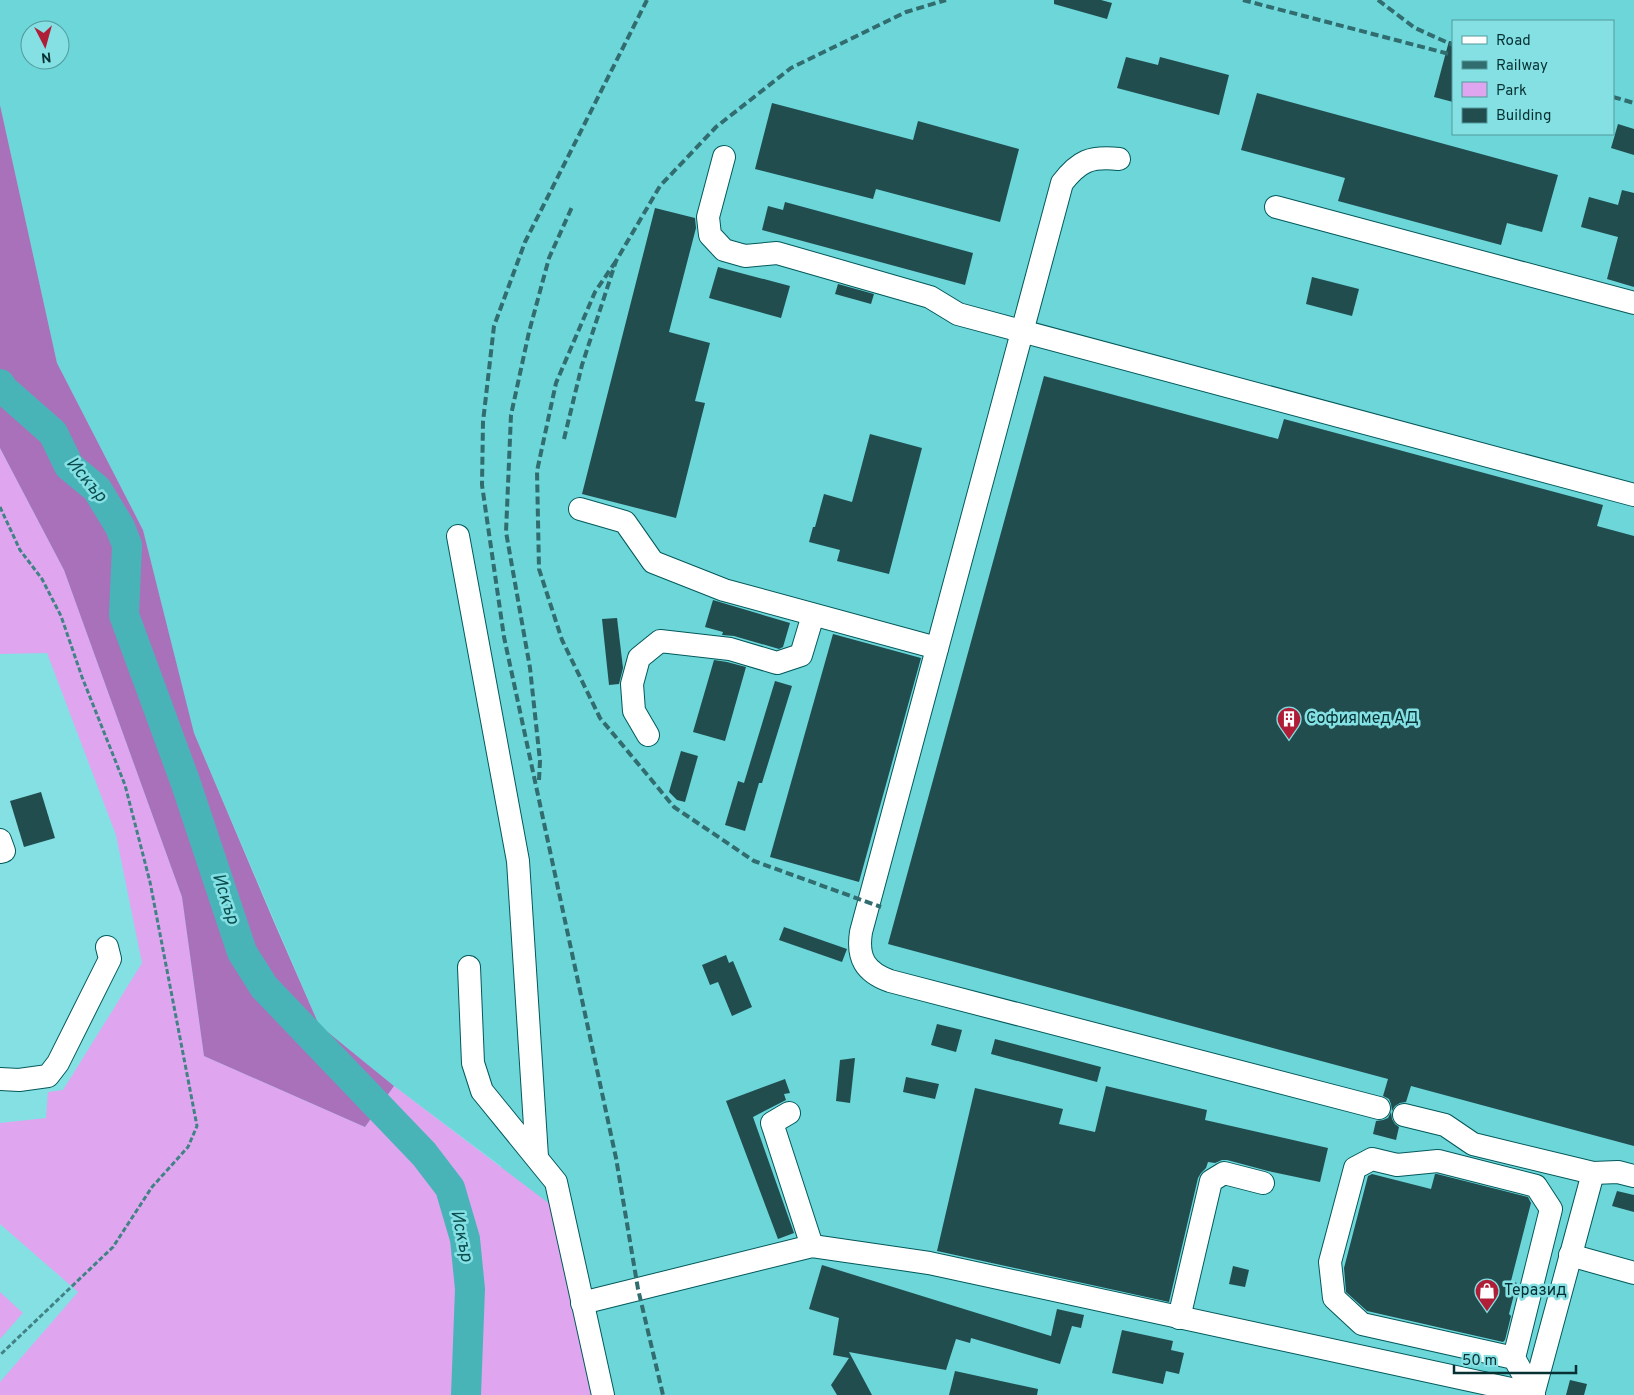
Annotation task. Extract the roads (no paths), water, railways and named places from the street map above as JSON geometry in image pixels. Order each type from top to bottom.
[{"type":"street","points":[[724,157],[708,217],[710,236],[724,250],[745,256],[777,253],[930,297],[958,314],[1634,496]]},
{"type":"street","points":[[1119,159],[1102,157],[1086,161],[1072,170],[1062,183],[861,932],[859,945],[862,958],[868,968],[878,977],[890,981],[1379,1108]]},
{"type":"street","points":[[1276,208],[1634,303]]},
{"type":"street","points":[[580,509],[625,522],[653,562],[724,590],[937,648]]},
{"type":"street","points":[[458,536],[518,861],[536,1157]]},
{"type":"street","points":[[648,735],[634,711],[632,684],[639,658],[660,641],[730,649],[776,663],[801,655],[814,615]]},
{"type":"street","points":[[0,840],[4,851],[0,852]]},
{"type":"street","points":[[0,1079],[19,1080],[48,1076],[58,1063],[110,959],[107,947]]},
{"type":"street","points":[[469,967],[473,1064],[482,1091],[556,1182],[603,1395]]},
{"type":"street","points":[[789,1113],[772,1123],[812,1246]]},
{"type":"street","points":[[1404,1115],[1445,1125],[1473,1144],[1593,1173],[1618,1172],[1634,1176]]},
{"type":"street","points":[[1514,1358],[1362,1324],[1334,1298],[1330,1262],[1355,1168],[1372,1159],[1398,1165],[1438,1161],[1536,1186],[1551,1209],[1514,1358],[1533,1394]]},
{"type":"street","points":[[1180,1318],[1211,1181],[1224,1173],[1263,1183]]},
{"type":"street","points":[[1533,1394],[1593,1173]]},
{"type":"street","points":[[582,1303],[812,1246],[929,1263],[1533,1394]]},
{"type":"street","points":[[1570,1255],[1634,1273]]},
{"type":"waterway","name":"Искър","points":[[0,384],[3,389],[53,433],[69,466],[97,489],[120,527],[127,545],[124,615],[185,781],[242,952],[264,987],[424,1154],[450,1188],[465,1239],[470,1289],[466,1395]]},
{"type":"railway","points":[[647,0],[525,242],[494,326],[483,422],[482,485],[504,637],[616,1158],[638,1289],[663,1395]]},
{"type":"railway","points":[[564,439],[582,365],[616,261],[660,186],[716,127],[791,68],[906,12],[946,0]]},
{"type":"railway","points":[[1243,0],[1452,55]]},
{"type":"railway","points":[[1378,0],[1415,28],[1452,45]]},
{"type":"railway","points":[[1614,97],[1634,103]]},
{"type":"railway","points":[[539,780],[540,761],[530,668],[506,532],[511,415],[529,332],[549,258],[572,207]]},
{"type":"railway","points":[[616,261],[595,292],[556,383],[537,471],[539,569],[562,640],[600,718],[674,807],[754,861],[881,907]]},
{"type":"place","name":"София мед АД","points":[[1289,740]]},
{"type":"place","name":"Теразид","points":[[1487,1312]]}]
